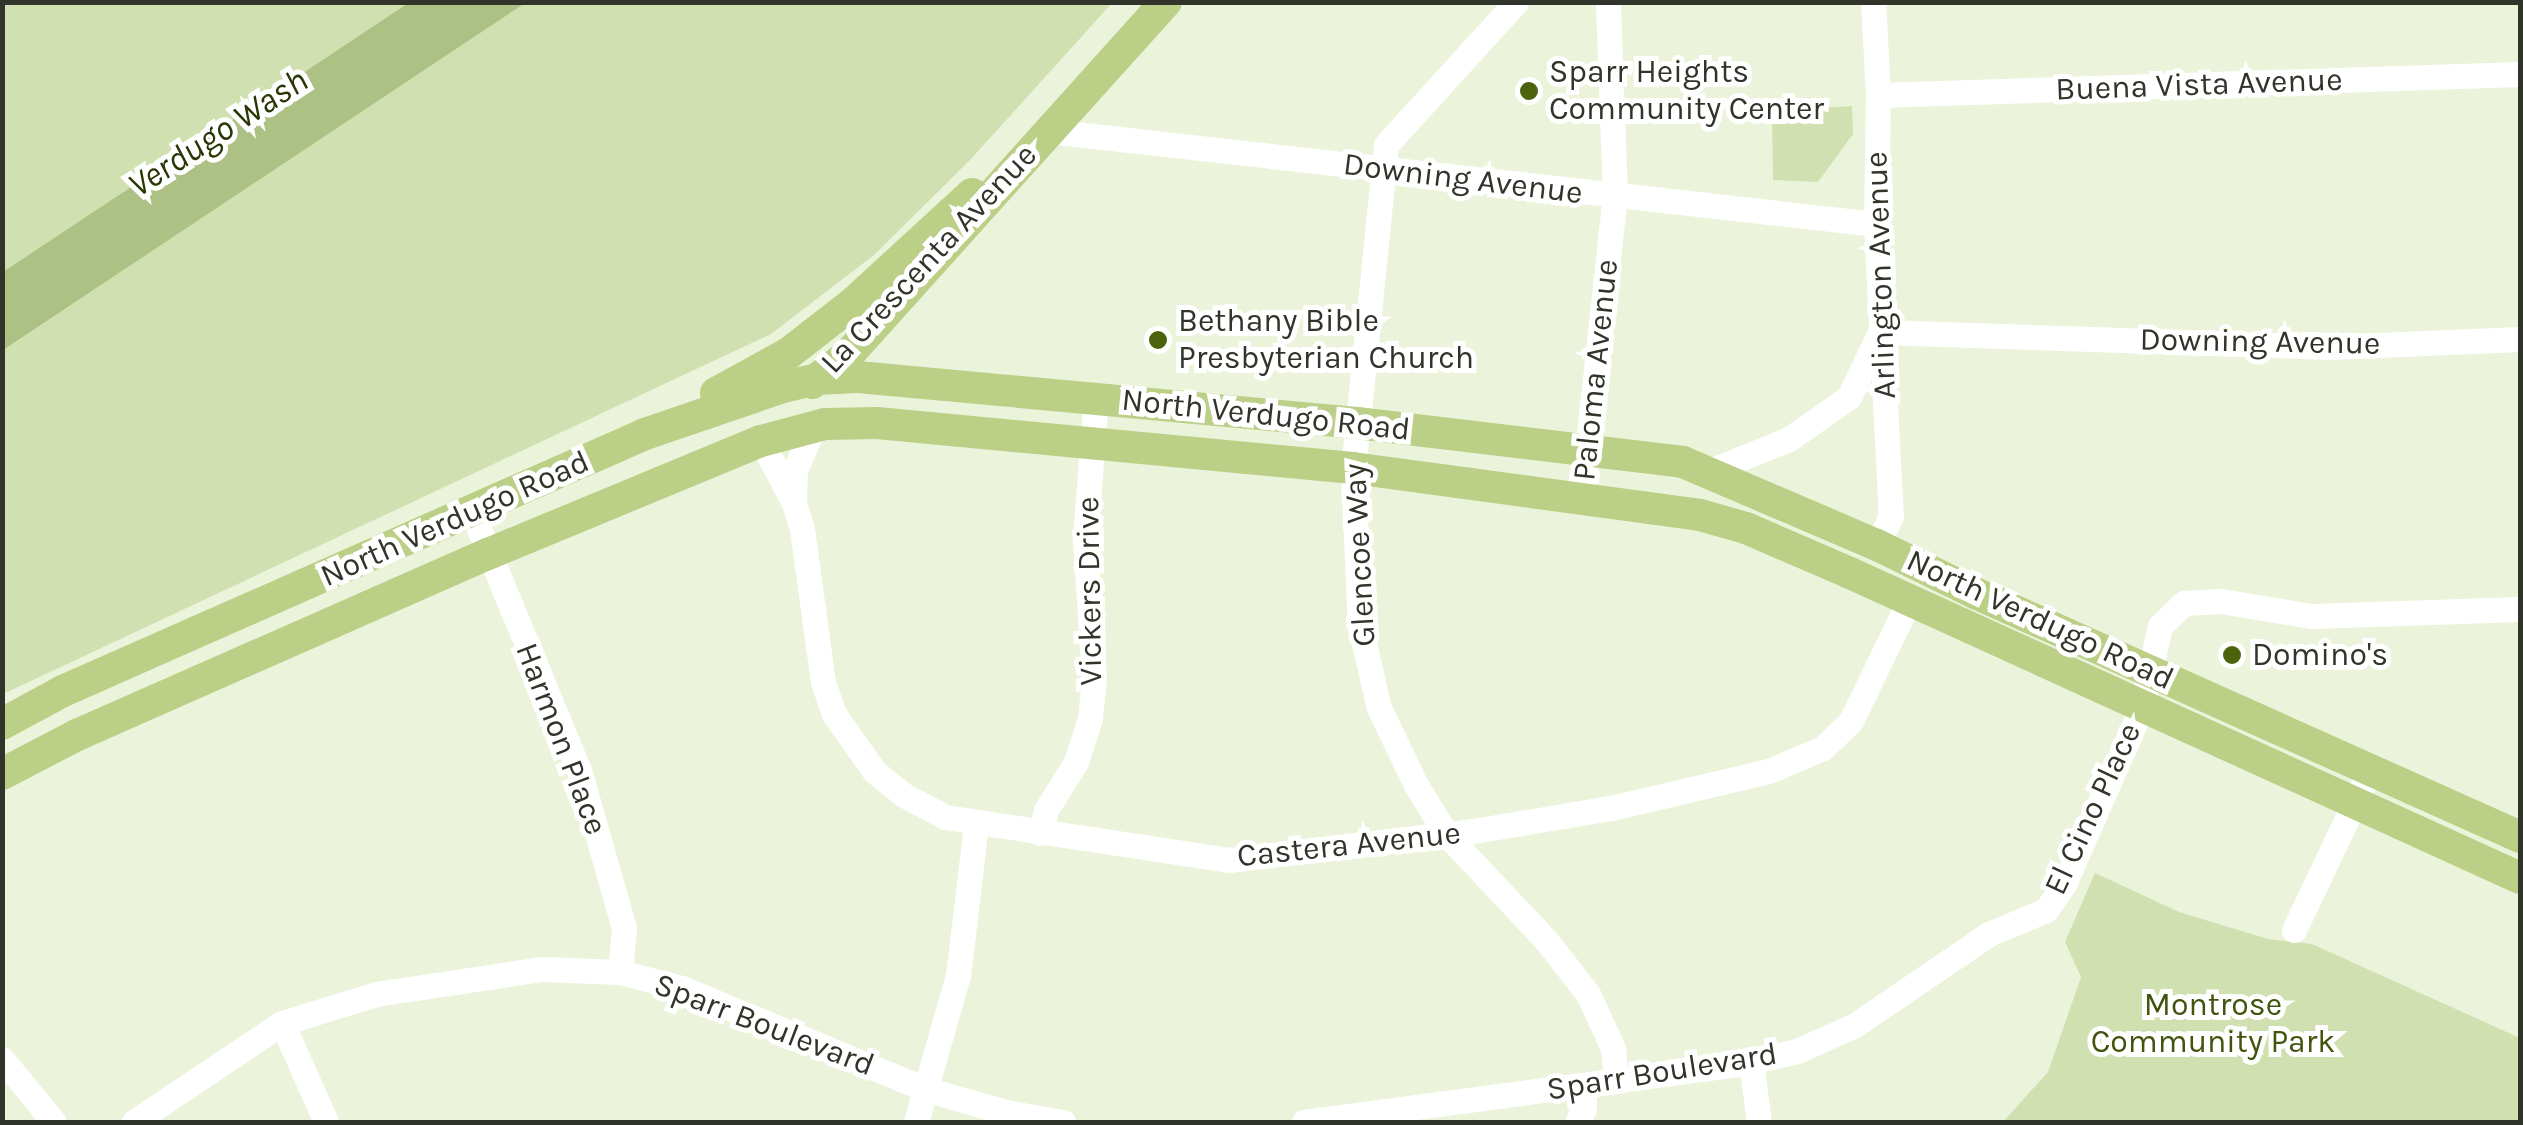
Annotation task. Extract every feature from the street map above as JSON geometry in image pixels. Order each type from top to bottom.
[{"type":"main road","name":"La Crescenta Avenue","points":[[658,486],[772,415],[848,356],[1166,2]]},
{"type":"main road","name":"La Crescenta Avenue","points":[[645,434],[789,353],[882,277],[939,220],[1050,132]]},
{"type":"main road","name":"North Verdugo Road","points":[[2,724],[62,691],[645,434],[723,405],[816,379],[888,379],[1357,423],[1683,462],[1876,544],[2520,837]]},
{"type":"main road","name":"North Verdugo Road","points":[[2,774],[78,735],[488,554],[761,441],[814,426],[877,423],[1353,468],[1700,514],[1746,528],[2520,878]]},
{"type":"street","name":"Glencoe Way","points":[[1516,2],[1389,140],[1353,468],[1366,667],[1396,749],[1446,834],[1546,940],[1588,994],[1613,1048],[1616,1081]]},
{"type":"street","name":"Paloma Avenue","points":[[1582,498],[1614,196],[1608,2]]},
{"type":"street","name":"Arlington Avenue","points":[[1873,2],[1878,95],[1876,224],[1891,516],[1876,544]]},
{"type":"street","name":"Buena Vista Avenue","points":[[1878,95],[2520,74]]},
{"type":"street","name":"Downing Avenue","points":[[1050,132],[1876,224]]},
{"type":"street","name":"Downing Avenue","points":[[1880,332],[2330,348],[2520,339]]},
{"type":"street","points":[[1707,472],[1788,439],[1848,397],[1880,332]]},
{"type":"street","name":"Vickers Drive","points":[[1040,833],[1046,810],[1076,762],[1090,718],[1094,678],[1085,538],[1096,398]]},
{"type":"street","name":"Castera Avenue","points":[[794,502],[794,470],[814,426]]},
{"type":"street","name":"Castera Avenue","points":[[761,441],[794,502],[810,564],[823,682],[834,714],[874,772],[902,794],[945,817],[1229,860],[1446,834],[1611,808],[1769,772],[1838,737],[1851,721],[1909,601]]},
{"type":"street","name":"Harmon Place","points":[[472,512],[579,770],[624,928],[620,972]]},
{"type":"street","name":"El Cino Place","points":[[2044,912],[2064,884],[2142,706],[2160,626],[2184,603],[2203,599],[2312,616],[2520,610]]},
{"type":"street","points":[[2294,930],[2370,768]]},
{"type":"street","points":[[916,1122],[958,976],[976,824]]},
{"type":"street","name":"Sparr Boulevard","points":[[1304,1122],[1752,1062],[1797,1051],[1856,1025],[1989,934],[2044,912]]},
{"type":"street","name":"Sparr Boulevard","points":[[134,1122],[282,1024],[376,994],[542,970],[620,972],[748,1012],[925,1089],[1005,1112],[1063,1122]]},
{"type":"street","points":[[282,1024],[326,1122]]},
{"type":"street","points":[[2,1059],[54,1122]]},
{"type":"street","points":[[1752,1062],[1759,1122]]},
{"type":"street","points":[[1578,1122],[1584,1106],[1584,1085]]},
{"type":"green space","points":[[3,3],[1112,3],[970,160],[874,255],[771,334],[3,694]]},
{"type":"green space","points":[[1852,106],[1853,134],[1818,182],[1773,180],[1772,111]]},
{"type":"green space","name":"Montrose Community Park","points":[[2095,873],[2179,912],[2268,939],[2312,944],[2520,1038],[2520,1122],[2003,1122],[2048,1072],[2081,977],[2065,942]]},
{"type":"water","name":"Verdugo Wash","points":[[410,2],[525,3],[3,350],[3,272]]},
{"type":"place","name":"Sparr Heights Community Center","points":[[1529,91]]},
{"type":"place","name":"Bethany Bible Presbyterian Church","points":[[1158,340]]},
{"type":"place","name":"Domino's","points":[[2232,655]]}]
